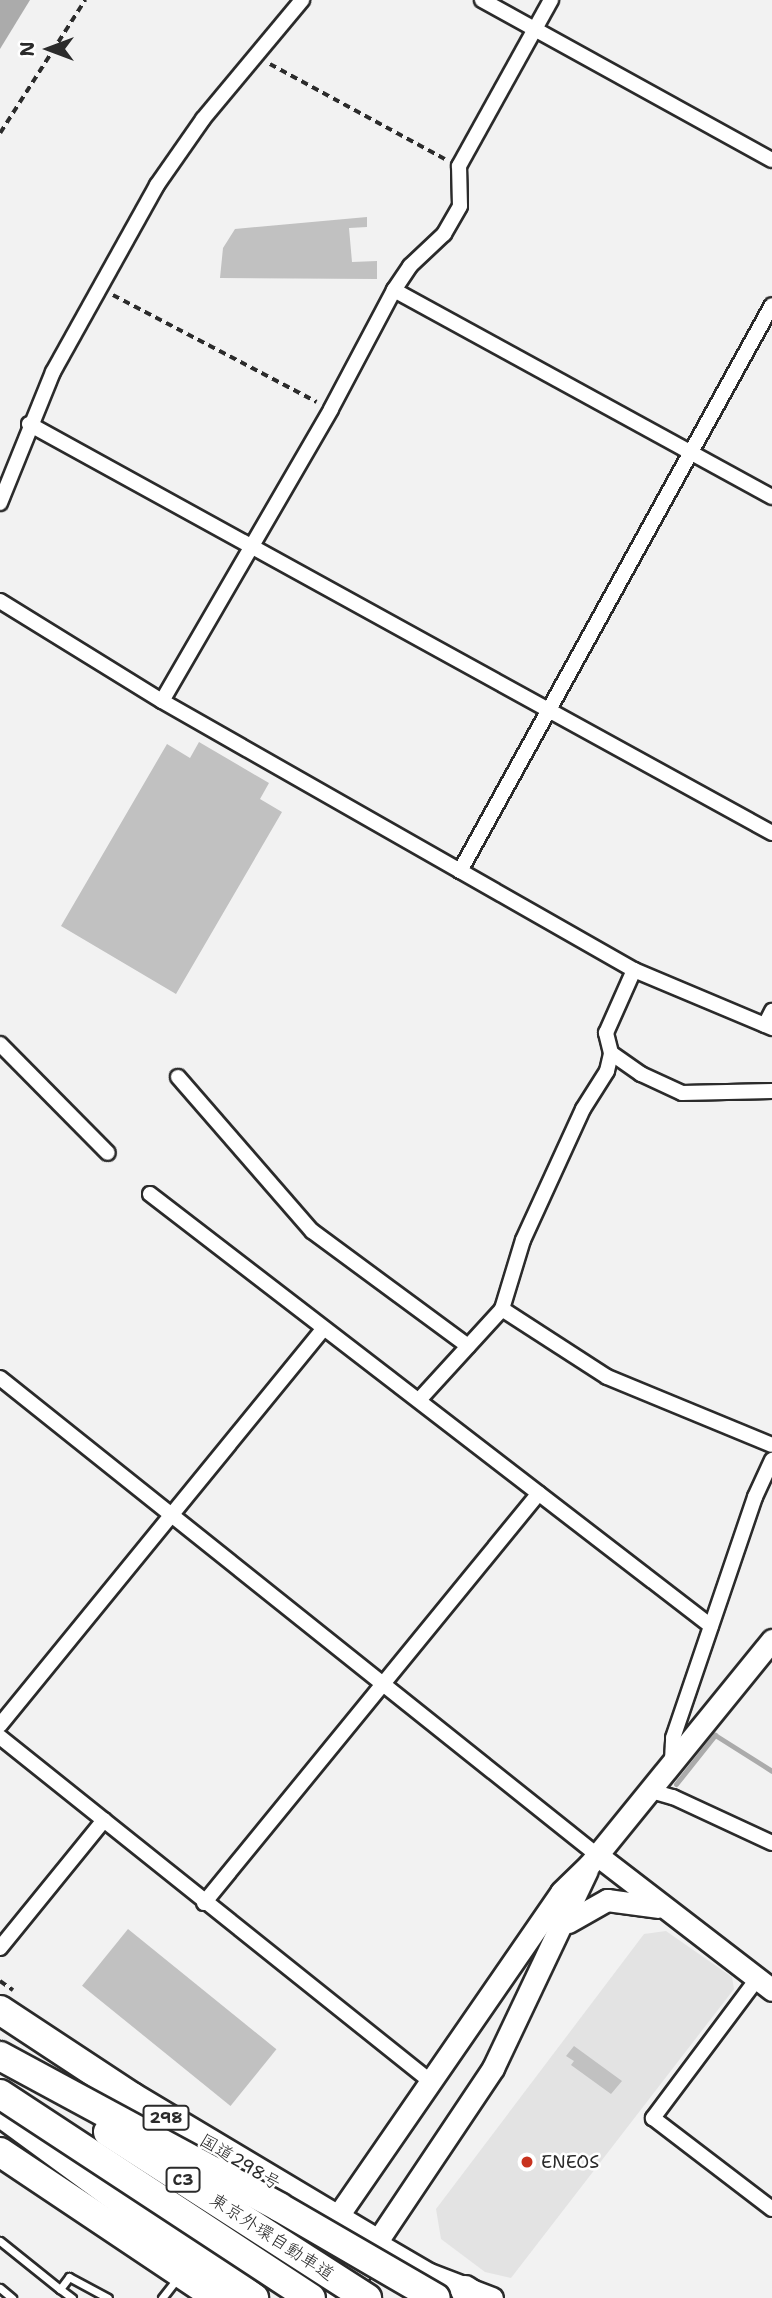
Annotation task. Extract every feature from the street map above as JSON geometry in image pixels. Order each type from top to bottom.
[{"type":"highway","name":"国道298号","points":[[0,2010],[132,2097],[376,2243]]},
{"type":"highway","points":[[0,2056],[279,2207],[436,2298]]},
{"type":"highway","name":"東京外環自動車道","points":[[0,2062],[367,2298]]},
{"type":"highway","name":"東京外環自動車道","points":[[0,2094],[301,2293]]},
{"type":"highway","points":[[132,2097],[228,2212],[301,2293],[335,2220]]},
{"type":"highway","points":[[0,2112],[254,2298]]},
{"type":"highway","points":[[0,2135],[142,2236],[173,2268]]},
{"type":"highway","points":[[0,2152],[218,2298]]},
{"type":"highway","points":[[339,2298],[376,2243]]},
{"type":"street","points":[[0,503],[29,424],[98,288],[157,186],[255,56],[302,0]]},
{"type":"street","points":[[482,0],[772,160]]},
{"type":"street","points":[[162,701],[331,409],[394,289],[410,267],[444,234],[460,206],[459,166],[551,0]]},
{"type":"street","points":[[394,289],[772,497]]},
{"type":"street","points":[[460,871],[772,305]]},
{"type":"street","points":[[29,424],[772,833]]},
{"type":"street","points":[[0,601],[162,701],[634,970],[768,1026],[772,1011]]},
{"type":"street","points":[[419,1400],[502,1309],[523,1240],[583,1109],[607,1071],[611,1053],[606,1033],[634,970]]},
{"type":"street","points":[[0,1044],[108,1153]]},
{"type":"street","points":[[611,1053],[641,1074],[682,1093],[772,1091]]},
{"type":"street","points":[[178,1077],[312,1231],[468,1346]]},
{"type":"street","points":[[150,1194],[711,1626]]},
{"type":"street","points":[[502,1309],[607,1377],[772,1445]]},
{"type":"street","points":[[0,1725],[324,1328]]},
{"type":"street","points":[[0,1378],[593,1860],[663,1908],[764,1985],[653,2118],[772,2208]]},
{"type":"street","points":[[672,1760],[673,1738],[772,1460]]},
{"type":"street","points":[[204,1903],[539,1493]]},
{"type":"street","points":[[335,2220],[561,1892],[593,1860],[772,1640]]},
{"type":"street","points":[[0,1737],[204,1903],[430,2081]]},
{"type":"street","points":[[648,1790],[673,1797],[772,1843]]},
{"type":"street","points":[[0,1948],[104,1820]]},
{"type":"street","points":[[492,2298],[471,2294],[376,2243],[493,2068],[593,1860]]},
{"type":"street","points":[[560,1932],[573,1917],[599,1901],[624,1900],[663,1908]]},
{"type":"lane","points":[[0,2241],[72,2298]]},
{"type":"lane","points":[[162,2298],[173,2268]]},
{"type":"lane","points":[[60,2289],[69,2277],[108,2298]]},
{"type":"lane","points":[[0,2288],[12,2298]]},
{"type":"path","points":[[0,133],[85,0]]},
{"type":"path","points":[[255,56],[459,166]]},
{"type":"path","points":[[98,288],[331,409]]},
{"type":"shaded area","points":[[0,0],[30,0],[0,49]]},
{"type":"shaded area","name":"ENEOS","points":[[666,1931],[732,1977],[734,1989],[511,2278],[485,2272],[441,2239],[436,2209],[644,1934]]},
{"type":"building","points":[[367,217],[367,227],[349,228],[352,262],[377,261],[377,279],[220,278],[223,248],[235,229]]},
{"type":"building","points":[[199,742],[269,783],[260,799],[282,812],[176,994],[61,926],[167,744],[190,758]]},
{"type":"building","points":[[128,1929],[276,2049],[230,2106],[82,1986]]},
{"type":"building","points":[[574,2046],[622,2081],[611,2094],[571,2065],[574,2061],[566,2056]]},
{"type":"waterway","points":[[676,1784],[715,1735],[772,1771]]},
{"type":"place","name":"ENEOS","points":[[527,2162]]}]
